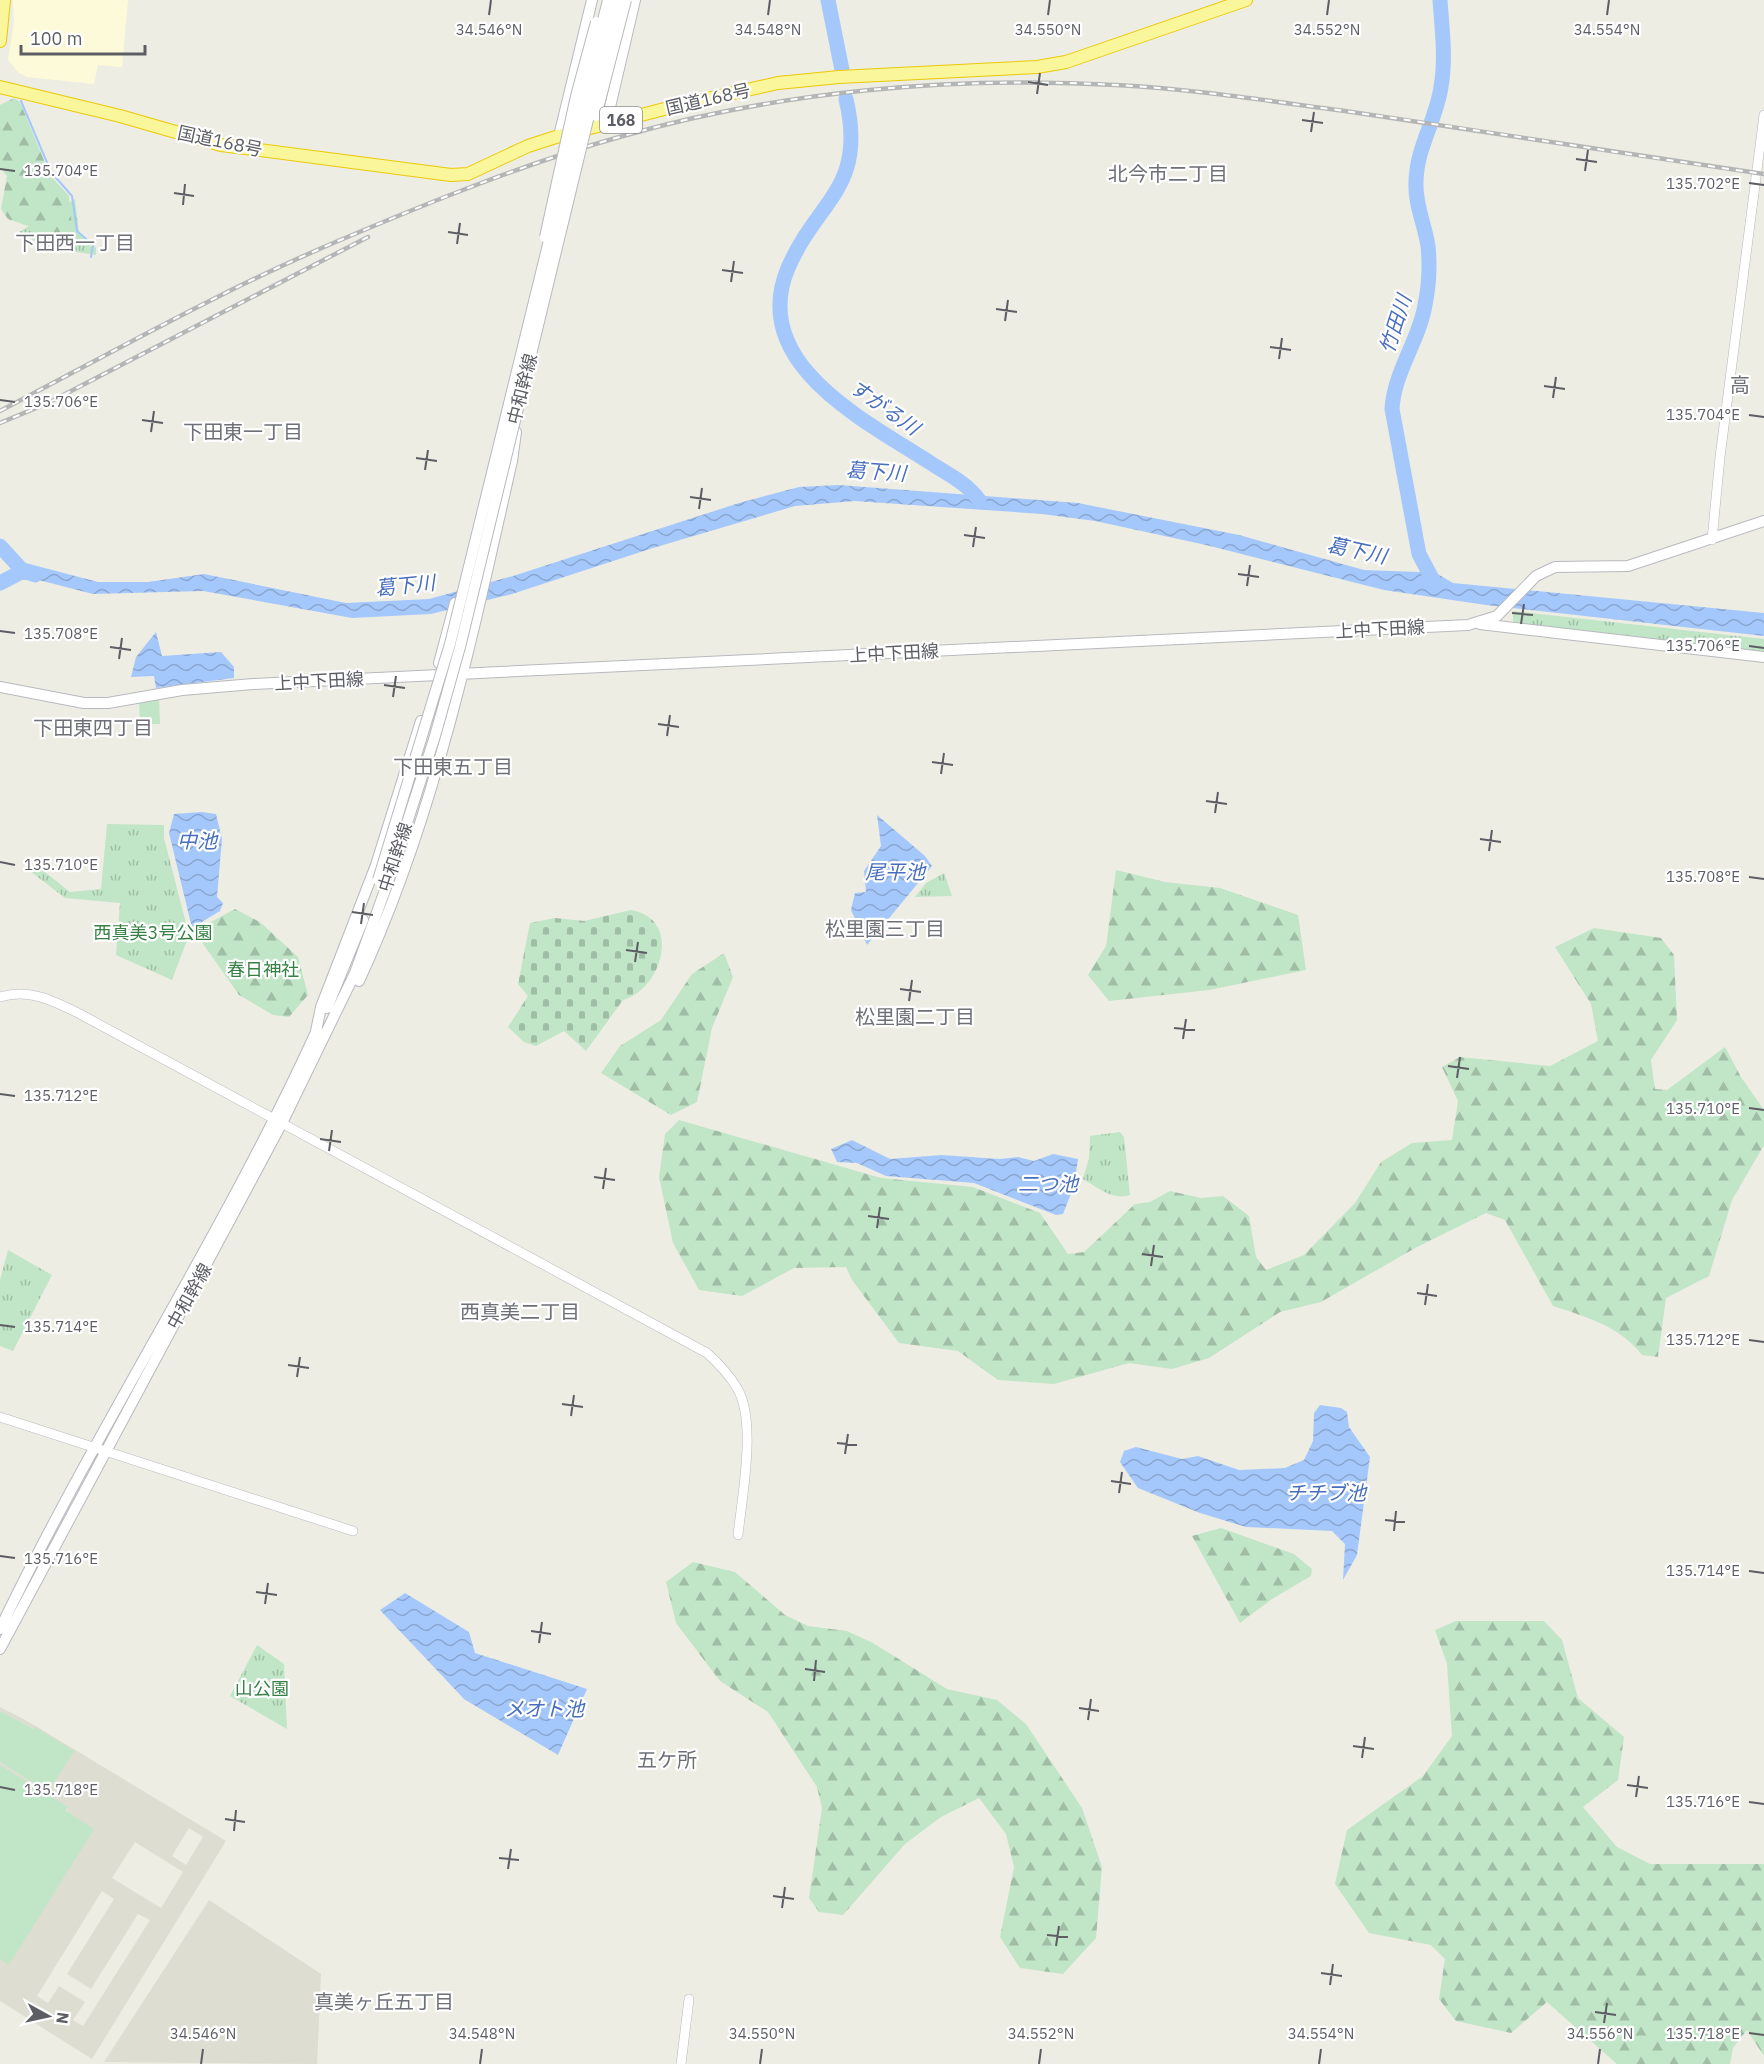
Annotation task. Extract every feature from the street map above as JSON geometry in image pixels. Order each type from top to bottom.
[{"type":"highway","points":[[0,41],[4,0]]},
{"type":"highway","name":"国道168号","points":[[0,87],[120,116],[221,145],[451,175],[468,174],[528,146],[559,136],[680,105],[801,80],[1037,67],[1066,62],[1246,0]]},
{"type":"main road","points":[[559,136],[592,0]]},
{"type":"main road","points":[[542,292],[548,215],[601,0]]},
{"type":"main road","points":[[608,0],[602,41],[616,4]]},
{"type":"main road","name":"中和幹線","points":[[542,292],[608,0]]},
{"type":"main road","points":[[542,292],[568,229],[626,0]]},
{"type":"main road","points":[[606,124],[635,0]]},
{"type":"main road","name":"中和幹線","points":[[0,1648],[107,1452],[355,973],[450,644],[616,4]]},
{"type":"main road","points":[[315,1036],[321,1007],[376,865],[436,675],[517,387],[559,216]]},
{"type":"main road","points":[[328,1029],[343,1015],[389,911],[463,675],[512,463],[522,393],[552,264]]},
{"type":"main road","name":"上中下田線","points":[[0,687],[84,703],[108,704],[182,690],[436,675],[1477,623],[1501,613],[1536,576],[1555,567],[1628,566],[1764,521]]},
{"type":"main road","points":[[1477,623],[1764,657]]},
{"type":"main road","name":"中和幹線","points":[[0,1629],[96,1448],[279,1121],[383,881]]},
{"type":"street","points":[[1712,540],[1720,457],[1764,115]]},
{"type":"street","points":[[0,997],[23,994],[53,1000],[707,1353],[725,1369],[739,1390],[748,1422],[738,1535]]},
{"type":"street","points":[[0,1417],[353,1531]]},
{"type":"street","points":[[681,2064],[689,1999]]},
{"type":"shaded area","points":[[13,0],[128,0],[122,67],[98,65],[94,84],[27,77],[19,73],[8,60],[14,22]]},
{"type":"shaded area","points":[[0,1707],[29,1722],[226,1841],[92,2059],[0,2001],[0,1959],[10,1964],[68,1808],[0,1765],[0,1762],[48,1792],[34,1729],[0,1711]],"holes":[[[189,1828],[203,1837],[186,1865],[172,1856]],[[135,1842],[183,1872],[161,1908],[112,1878]],[[102,1891],[114,1899],[67,1974],[91,1989],[138,1914],[150,1920],[83,2026],[73,2020],[85,2002],[59,1986],[48,2003],[37,1996]]]},
{"type":"shaded area","points":[[209,1900],[321,1974],[317,2064],[104,2062]]},
{"type":"green space","points":[[14,98],[20,102],[50,175],[69,196],[72,226],[84,240],[82,245],[8,219],[1,209],[7,176],[0,167],[0,105]]},
{"type":"green space","points":[[75,199],[79,232],[96,248],[96,255],[45,247],[19,232]]},
{"type":"green space","points":[[1513,611],[1764,639],[1764,654],[1521,626],[1513,621]]},
{"type":"green space","points":[[159,697],[160,724],[140,724],[139,701]]},
{"type":"green space","name":"西真美3号公園","points":[[107,824],[164,825],[164,838],[189,935],[172,980],[116,955],[120,903],[65,898],[26,868],[36,865],[70,892],[101,889]]},
{"type":"green space","points":[[1116,870],[1165,882],[1220,888],[1298,915],[1306,970],[1209,990],[1109,1001],[1088,975],[1106,946]]},
{"type":"green space","points":[[944,873],[952,896],[915,897],[926,883]]},
{"type":"green space","name":"春日神社","points":[[235,909],[260,922],[298,957],[308,995],[289,1017],[273,1015],[239,995],[194,931]]},
{"type":"green space","points":[[631,910],[647,916],[657,926],[662,940],[661,954],[648,983],[637,993],[623,1000],[586,1051],[564,1031],[536,1046],[524,1042],[508,1027],[528,996],[518,984],[530,923],[555,918],[584,921]]},
{"type":"green space","points":[[1594,928],[1661,938],[1674,955],[1677,1020],[1651,1060],[1655,1089],[1667,1090],[1725,1047],[1741,1077],[1764,1110],[1764,1145],[1732,1200],[1709,1276],[1666,1298],[1658,1357],[1642,1355],[1623,1337],[1602,1324],[1553,1306],[1505,1220],[1486,1213],[1417,1247],[1321,1302],[1280,1312],[1209,1358],[1172,1369],[1129,1363],[1054,1384],[998,1380],[958,1351],[899,1343],[852,1280],[846,1267],[794,1268],[742,1296],[699,1290],[673,1243],[659,1177],[665,1134],[679,1120],[881,1178],[973,1187],[1040,1213],[1068,1254],[1084,1252],[1135,1204],[1150,1202],[1170,1191],[1201,1198],[1223,1196],[1249,1216],[1256,1257],[1266,1270],[1304,1255],[1355,1203],[1381,1162],[1412,1143],[1452,1140],[1458,1101],[1442,1067],[1460,1057],[1550,1066],[1598,1041],[1591,1004],[1555,947]]},
{"type":"green space","points":[[724,953],[733,977],[712,1028],[697,1102],[671,1115],[601,1073],[620,1046],[661,1020],[692,974]]},
{"type":"green space","points":[[1120,1132],[1124,1137],[1130,1195],[1124,1196],[1112,1195],[1083,1179],[1089,1158],[1090,1136]]},
{"type":"green space","points":[[8,1250],[52,1275],[13,1351],[0,1346],[0,1280]]},
{"type":"green space","points":[[1221,1528],[1294,1554],[1312,1569],[1311,1576],[1272,1599],[1240,1623],[1192,1536]]},
{"type":"green space","points":[[693,1562],[735,1572],[785,1615],[808,1626],[847,1631],[873,1643],[947,1689],[997,1700],[1026,1724],[1082,1808],[1102,1867],[1096,1938],[1063,1974],[1020,1968],[1000,1937],[1014,1867],[1006,1834],[979,1798],[941,1817],[905,1844],[843,1915],[819,1912],[809,1898],[822,1808],[817,1787],[768,1712],[720,1681],[676,1623],[666,1582]]},
{"type":"green space","points":[[1456,1621],[1544,1621],[1562,1640],[1578,1698],[1624,1737],[1618,1780],[1583,1807],[1617,1847],[1650,1864],[1764,1864],[1764,2056],[1747,2030],[1733,2048],[1730,2064],[1617,2064],[1547,2002],[1511,2033],[1456,2021],[1439,1999],[1445,1959],[1431,1945],[1369,1933],[1335,1884],[1347,1830],[1423,1776],[1452,1736],[1447,1664],[1435,1630]]},
{"type":"green space","name":"山公園","points":[[257,1645],[284,1664],[287,1729],[230,1696]]},
{"type":"green space","points":[[0,1711],[34,1729],[35,1727],[74,1751],[48,1792],[0,1762]]},
{"type":"green space","points":[[0,1765],[68,1807],[66,1811],[94,1829],[9,1965],[0,1959]]},
{"type":"water","points":[[838,485],[1078,503],[1239,535],[1364,570],[1419,572],[1429,564],[1436,573],[1453,583],[1764,613],[1764,636],[1486,605],[1384,590],[1206,545],[1095,521],[1042,514],[855,501],[795,506],[653,548],[512,594],[431,614],[352,618],[203,591],[93,594],[27,577],[17,578],[13,567],[22,562],[98,582],[148,582],[204,574],[346,603],[429,599],[513,576],[739,503],[799,487]]},
{"type":"water","points":[[156,632],[162,656],[221,652],[234,667],[234,678],[156,688],[154,676],[131,677],[136,657]]},
{"type":"water","name":"中池","points":[[202,812],[216,814],[222,839],[217,897],[223,903],[220,911],[192,928],[169,833],[174,814]]},
{"type":"water","name":"尾平池","points":[[877,815],[925,856],[932,866],[867,945],[851,910],[855,893],[866,892],[864,871],[881,846]]},
{"type":"water","name":"二つ池","points":[[852,1140],[890,1159],[941,1155],[1000,1159],[1018,1157],[1034,1161],[1053,1154],[1078,1159],[1074,1186],[1063,1214],[1056,1215],[974,1183],[886,1176],[857,1163],[837,1162],[831,1149]]},
{"type":"water","name":"チチブ池","points":[[1320,1405],[1341,1408],[1347,1412],[1349,1427],[1370,1457],[1357,1555],[1343,1580],[1345,1544],[1332,1531],[1246,1527],[1200,1513],[1138,1488],[1120,1462],[1124,1451],[1136,1447],[1182,1459],[1198,1456],[1239,1470],[1285,1468],[1304,1460],[1313,1441],[1314,1413]]},
{"type":"water","name":"メオト池","points":[[405,1593],[469,1632],[475,1653],[587,1689],[558,1755],[464,1699],[380,1610]]},
{"type":"waterway","name":"すがる川","points":[[828,0],[842,70]]},
{"type":"waterway","name":"竹田川","points":[[1435,584],[1419,554],[1392,409],[1397,382],[1418,331],[1427,291],[1428,246],[1417,199],[1416,183],[1419,158],[1435,111],[1442,76],[1443,44],[1440,0]]},
{"type":"waterway","name":"すがる川","points":[[846,99],[851,129],[850,153],[845,173],[788,268],[780,302],[784,332],[798,360],[819,385],[874,427],[962,483],[979,500]]},
{"type":"waterway","points":[[21,101],[51,172],[72,196],[77,231],[93,245],[91,257]]},
{"type":"waterway","points":[[0,546],[23,571]]},
{"type":"waterway","name":"葛下川","points":[[0,583],[23,571],[35,575]]},
{"type":"railway","points":[[0,411],[252,280],[338,241],[443,198],[550,158],[623,136],[744,108],[805,98],[867,90],[992,83],[1116,85],[1174,89],[1345,111],[1764,174]]},
{"type":"railway","points":[[0,423],[46,404],[368,237]]},
{"type":"district","name":"北今市二丁目","points":[[1168,173]]},
{"type":"district","name":"下田西一丁目","points":[[75,242]]},
{"type":"district","name":"高","points":[[1740,384]]},
{"type":"district","name":"下田東一丁目","points":[[243,431]]},
{"type":"district","name":"下田東四丁目","points":[[93,727]]},
{"type":"district","name":"下田東五丁目","points":[[453,766]]},
{"type":"district","name":"松里園三丁目","points":[[885,928]]},
{"type":"district","name":"松里園二丁目","points":[[915,1016]]},
{"type":"district","name":"西真美二丁目","points":[[520,1311]]},
{"type":"district","name":"五ケ所","points":[[667,1759]]},
{"type":"district","name":"真美ヶ丘五丁目","points":[[384,2001]]}]
